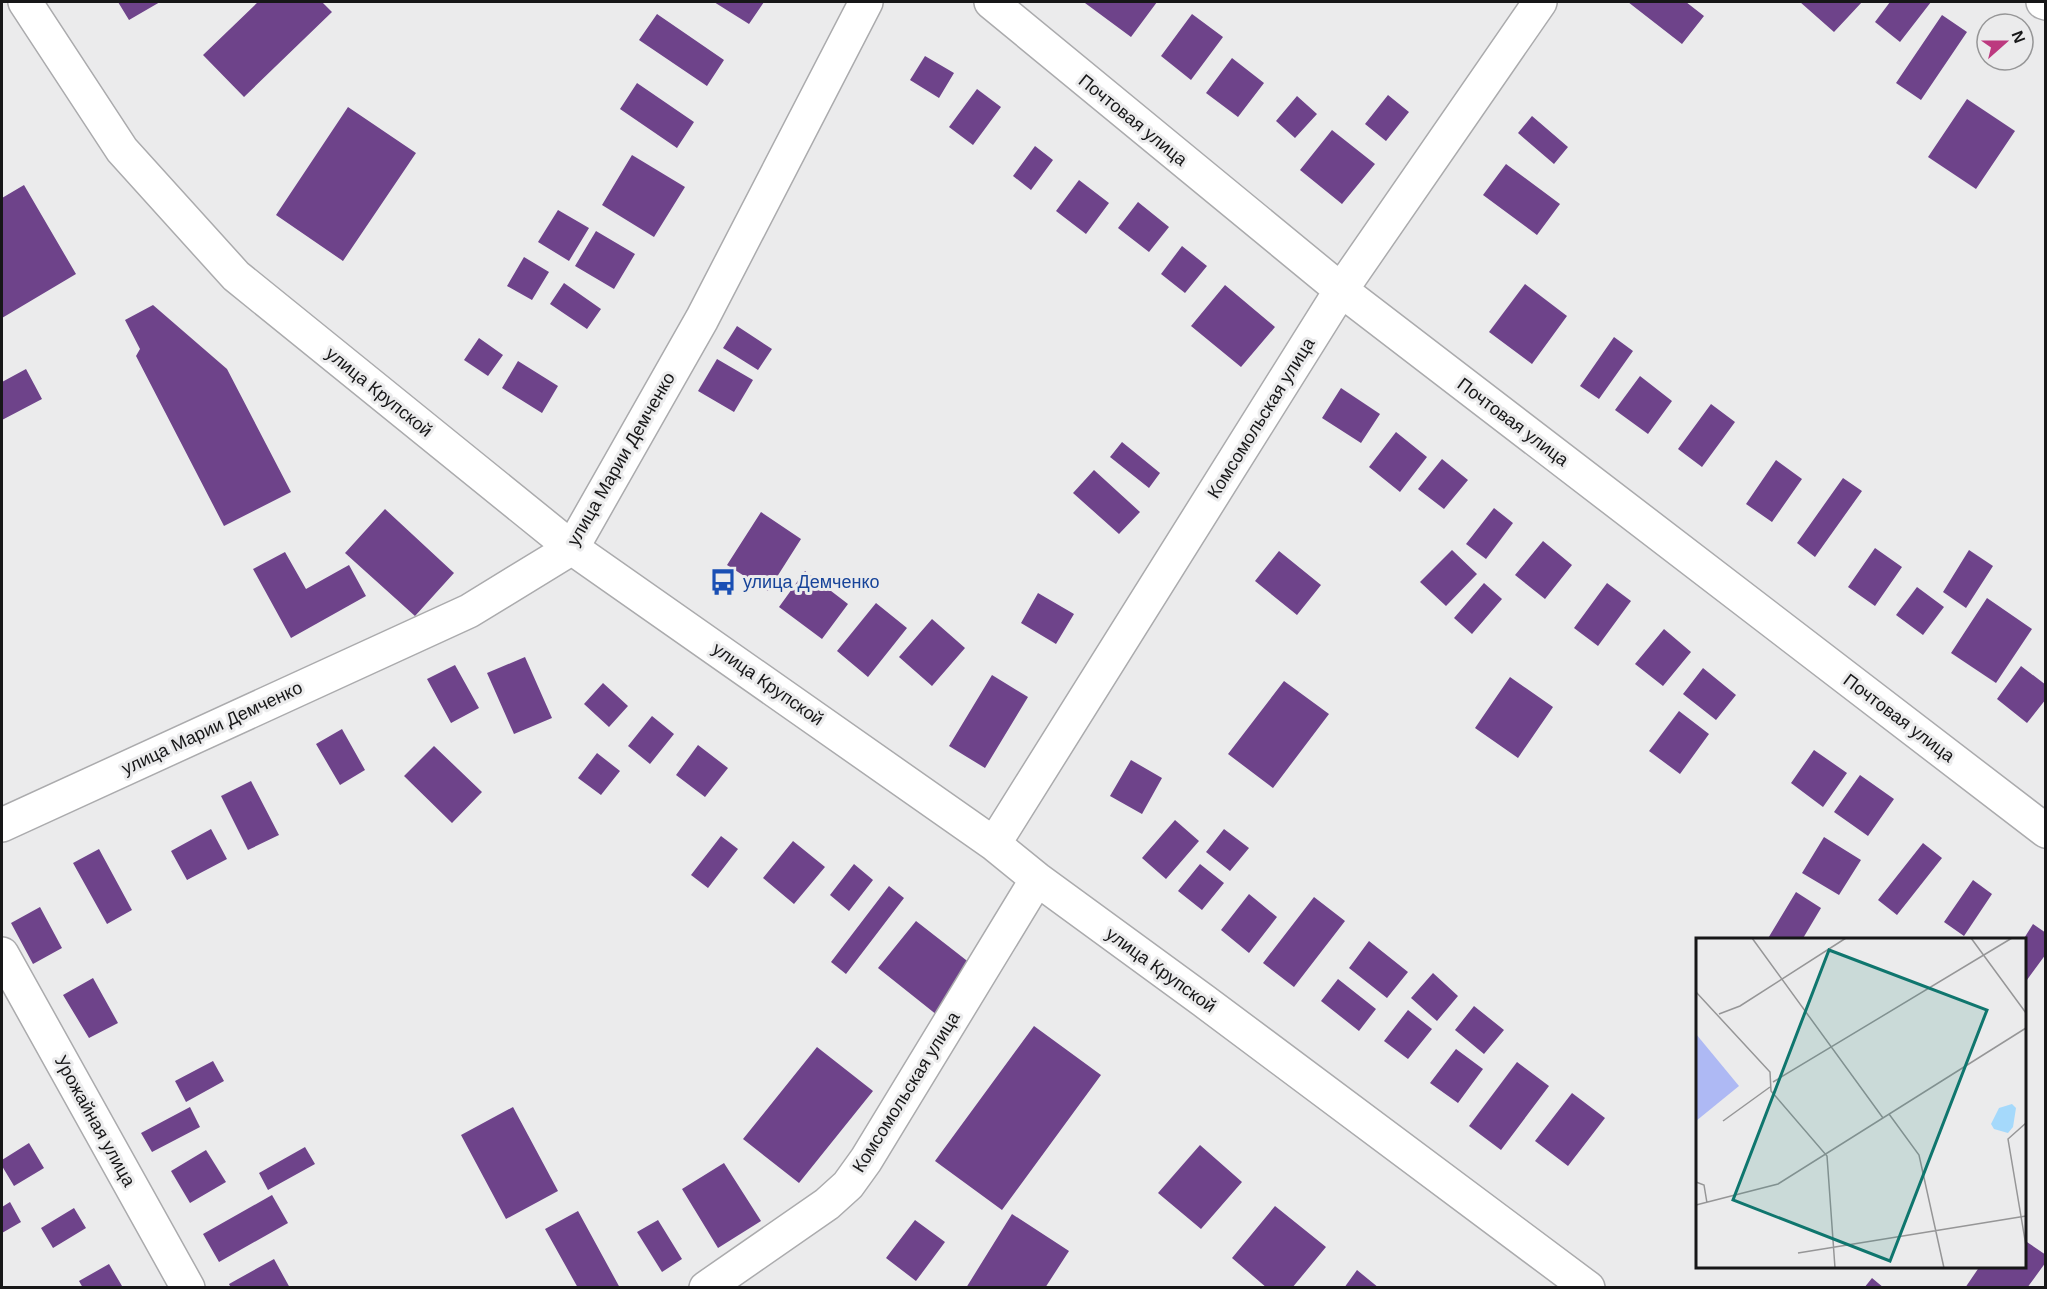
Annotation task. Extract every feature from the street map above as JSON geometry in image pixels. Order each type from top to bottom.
[{"type":"street","name":"улица Крупской","points":[[25,2],[122,150],[236,276],[572,548],[994,844],[1037,879],[1588,1287]]},
{"type":"street","name":"улица Марии Демченко","points":[[2,825],[470,611],[572,548],[702,320],[866,2]]},
{"type":"street","name":"Почтовая улица","points":[[992,2],[1341,290],[2046,831]]},
{"type":"street","name":"Комсомольская улица","points":[[994,844],[1341,290],[1540,2]]},
{"type":"street","name":"Комсомольская улица","points":[[705,1287],[827,1204],[848,1185],[866,1160],[1037,879]]},
{"type":"street","name":"Урожайная улица","points":[[2,954],[188,1287]]},
{"type":"building","points":[[118,2],[160,2],[129,20]]},
{"type":"building","points":[[258,2],[322,2],[332,12],[244,97],[203,55]]},
{"type":"building","points":[[714,2],[764,2],[749,24]]},
{"type":"building","points":[[1086,2],[1157,2],[1131,37]]},
{"type":"building","points":[[1628,2],[1686,2],[1704,16],[1682,44]]},
{"type":"building","points":[[1800,2],[1862,2],[1834,32]]},
{"type":"building","points":[[1890,2],[1931,2],[1900,42],[1875,22]]},
{"type":"building","points":[[657,14],[724,60],[707,86],[639,40]]},
{"type":"building","points":[[1192,14],[1223,37],[1191,80],[1161,56]]},
{"type":"building","points":[[1942,15],[1967,32],[1921,100],[1896,83]]},
{"type":"building","points":[[925,56],[954,73],[939,98],[910,80]]},
{"type":"building","points":[[1232,58],[1264,83],[1238,117],[1206,93]]},
{"type":"building","points":[[637,83],[694,122],[677,148],[620,109]]},
{"type":"building","points":[[977,89],[1001,107],[973,145],[949,127]]},
{"type":"building","points":[[1388,95],[1409,112],[1386,141],[1365,124]]},
{"type":"building","points":[[1297,96],[1317,114],[1295,138],[1276,121]]},
{"type":"building","points":[[1967,99],[2015,131],[1976,189],[1928,157]]},
{"type":"building","points":[[348,107],[416,153],[343,261],[276,215]]},
{"type":"building","points":[[1532,116],[1568,147],[1554,164],[1518,133]]},
{"type":"building","points":[[1332,130],[1375,164],[1342,204],[1300,170]]},
{"type":"building","points":[[1035,146],[1053,160],[1031,190],[1013,176]]},
{"type":"building","points":[[632,155],[685,187],[654,237],[602,205]]},
{"type":"building","points":[[1506,164],[1560,204],[1537,235],[1483,195]]},
{"type":"building","points":[[1079,180],[1109,203],[1086,234],[1056,211]]},
{"type":"building","points":[[24,185],[76,274],[2,318],[2,198]]},
{"type":"building","points":[[1138,202],[1169,227],[1149,252],[1118,228]]},
{"type":"building","points":[[558,210],[589,228],[569,261],[538,242]]},
{"type":"building","points":[[596,231],[635,254],[614,289],[575,266]]},
{"type":"building","points":[[1182,246],[1207,266],[1185,293],[1161,274]]},
{"type":"building","points":[[524,257],[549,272],[532,300],[507,286]]},
{"type":"building","points":[[564,283],[601,309],[587,329],[550,304]]},
{"type":"building","points":[[1525,284],[1567,316],[1532,364],[1489,332]]},
{"type":"building","points":[[1225,285],[1275,327],[1241,367],[1191,326]]},
{"type":"building","points":[[153,305],[227,369],[291,492],[224,526],[136,356],[140,349],[125,320]]},
{"type":"building","points":[[737,326],[772,349],[758,370],[723,348]]},
{"type":"building","points":[[1614,337],[1633,351],[1599,399],[1580,386]]},
{"type":"building","points":[[479,338],[503,355],[488,376],[464,360]]},
{"type":"building","points":[[717,359],[753,380],[734,412],[698,391]]},
{"type":"building","points":[[518,361],[558,386],[542,413],[502,388]]},
{"type":"building","points":[[26,369],[42,399],[2,420],[2,382]]},
{"type":"building","points":[[1640,376],[1672,401],[1648,434],[1615,410]]},
{"type":"building","points":[[1341,388],[1380,414],[1361,443],[1322,418]]},
{"type":"building","points":[[1711,404],[1735,422],[1702,467],[1678,449]]},
{"type":"building","points":[[1396,432],[1427,457],[1400,492],[1369,467]]},
{"type":"building","points":[[1122,442],[1160,473],[1149,488],[1110,457]]},
{"type":"building","points":[[1442,459],[1468,480],[1444,509],[1418,489]]},
{"type":"building","points":[[1776,460],[1802,479],[1772,522],[1746,504]]},
{"type":"building","points":[[1094,470],[1140,512],[1119,534],[1073,493]]},
{"type":"building","points":[[1843,478],[1862,491],[1815,557],[1797,543]]},
{"type":"building","points":[[1494,508],[1513,523],[1486,559],[1466,544]]},
{"type":"building","points":[[385,509],[454,573],[415,616],[345,553]]},
{"type":"building","points":[[761,512],[801,539],[768,591],[727,565]]},
{"type":"building","points":[[1543,541],[1572,565],[1545,599],[1515,575]]},
{"type":"building","points":[[1875,548],[1902,567],[1875,606],[1848,587]]},
{"type":"building","points":[[1452,550],[1477,574],[1446,606],[1420,582]]},
{"type":"building","points":[[1969,550],[1993,566],[1966,608],[1943,592]]},
{"type":"building","points":[[1279,551],[1321,585],[1297,615],[1255,581]]},
{"type":"building","points":[[285,552],[306,589],[349,565],[366,596],[291,638],[253,569]]},
{"type":"building","points":[[805,571],[848,604],[822,639],[779,607]]},
{"type":"building","points":[[1484,583],[1502,599],[1472,634],[1454,618]]},
{"type":"building","points":[[1607,583],[1631,601],[1598,646],[1574,628]]},
{"type":"building","points":[[1917,587],[1944,607],[1923,635],[1896,615]]},
{"type":"building","points":[[1038,593],[1074,614],[1056,644],[1021,623]]},
{"type":"building","points":[[1987,598],[2032,629],[1996,683],[1951,653]]},
{"type":"building","points":[[876,603],[907,628],[868,677],[837,651]]},
{"type":"building","points":[[932,619],[965,648],[932,686],[899,657]]},
{"type":"building","points":[[1664,629],[1691,652],[1663,686],[1635,664]]},
{"type":"building","points":[[525,657],[552,718],[514,734],[487,673]]},
{"type":"building","points":[[455,665],[479,708],[451,723],[427,679]]},
{"type":"building","points":[[2021,666],[2046,685],[2046,699],[2027,723],[1997,699]]},
{"type":"building","points":[[1703,668],[1736,695],[1716,720],[1683,694]]},
{"type":"building","points":[[992,675],[1028,697],[985,768],[949,746]]},
{"type":"building","points":[[1510,677],[1553,707],[1518,758],[1475,728]]},
{"type":"building","points":[[1284,681],[1329,714],[1273,788],[1228,754]]},
{"type":"building","points":[[603,683],[628,706],[609,727],[584,704]]},
{"type":"building","points":[[1679,711],[1709,734],[1680,774],[1649,751]]},
{"type":"building","points":[[652,716],[674,734],[650,764],[628,746]]},
{"type":"building","points":[[342,729],[365,770],[340,785],[316,744]]},
{"type":"building","points":[[698,745],[728,768],[705,797],[676,775]]},
{"type":"building","points":[[434,746],[482,792],[452,823],[404,776]]},
{"type":"building","points":[[1814,750],[1847,773],[1823,807],[1791,783]]},
{"type":"building","points":[[597,753],[620,771],[601,795],[578,778]]},
{"type":"building","points":[[1131,760],[1162,778],[1142,814],[1110,796]]},
{"type":"building","points":[[1860,775],[1894,799],[1868,836],[1834,812]]},
{"type":"building","points":[[251,781],[279,835],[248,850],[221,796]]},
{"type":"building","points":[[1175,820],[1199,841],[1166,879],[1142,858]]},
{"type":"building","points":[[211,829],[227,859],[187,880],[171,851]]},
{"type":"building","points":[[1224,829],[1249,848],[1230,871],[1206,852]]},
{"type":"building","points":[[721,836],[738,849],[708,888],[691,875]]},
{"type":"building","points":[[1824,837],[1861,860],[1839,895],[1802,873]]},
{"type":"building","points":[[793,841],[825,867],[794,904],[763,878]]},
{"type":"building","points":[[1923,843],[1942,858],[1897,915],[1878,900]]},
{"type":"building","points":[[99,849],[132,910],[107,924],[73,863]]},
{"type":"building","points":[[854,864],[873,880],[849,911],[830,895]]},
{"type":"building","points":[[1200,864],[1224,883],[1202,910],[1178,891]]},
{"type":"building","points":[[1973,880],[1992,894],[1964,936],[1944,922]]},
{"type":"building","points":[[889,886],[904,898],[846,974],[831,962]]},
{"type":"building","points":[[1796,892],[1821,908],[1803,938],[1768,938]]},
{"type":"building","points":[[1249,894],[1277,917],[1249,953],[1221,930]]},
{"type":"building","points":[[1314,897],[1345,921],[1294,987],[1263,963]]},
{"type":"building","points":[[40,907],[62,948],[33,964],[11,923]]},
{"type":"building","points":[[916,921],[975,967],[937,1015],[878,968]]},
{"type":"building","points":[[2033,924],[2046,933],[2046,954],[2026,981],[2026,938]]},
{"type":"building","points":[[1369,941],[1408,972],[1387,998],[1349,968]]},
{"type":"building","points":[[1433,973],[1458,996],[1437,1021],[1411,998]]},
{"type":"building","points":[[93,978],[118,1023],[89,1038],[63,995]]},
{"type":"building","points":[[1338,979],[1376,1009],[1359,1031],[1321,1001]]},
{"type":"building","points":[[1474,1006],[1504,1030],[1484,1054],[1455,1030]]},
{"type":"building","points":[[1408,1010],[1432,1029],[1408,1059],[1384,1041]]},
{"type":"building","points":[[1034,1026],[1101,1075],[1002,1210],[935,1161]]},
{"type":"building","points":[[817,1047],[873,1091],[799,1183],[743,1139]]},
{"type":"building","points":[[1456,1049],[1483,1069],[1458,1103],[1430,1083]]},
{"type":"building","points":[[213,1061],[224,1081],[186,1102],[175,1081]]},
{"type":"building","points":[[1517,1062],[1549,1086],[1501,1150],[1469,1126]]},
{"type":"building","points":[[1572,1093],[1605,1118],[1568,1166],[1535,1141]]},
{"type":"building","points":[[190,1107],[200,1127],[152,1152],[141,1133]]},
{"type":"building","points":[[513,1107],[558,1191],[506,1219],[461,1135]]},
{"type":"building","points":[[29,1143],[44,1168],[14,1186],[2,1166],[2,1160]]},
{"type":"building","points":[[1200,1145],[1242,1182],[1201,1229],[1158,1193]]},
{"type":"building","points":[[305,1147],[315,1164],[268,1190],[259,1173]]},
{"type":"building","points":[[206,1150],[226,1182],[190,1203],[171,1171]]},
{"type":"building","points":[[724,1163],[761,1221],[718,1248],[682,1189]]},
{"type":"building","points":[[272,1195],[288,1223],[219,1262],[203,1234]]},
{"type":"building","points":[[10,1202],[21,1222],[2,1233],[2,1207]]},
{"type":"building","points":[[1275,1206],[1326,1247],[1292,1288],[1267,1288],[1232,1258]]},
{"type":"building","points":[[74,1208],[86,1228],[53,1248],[41,1228]]},
{"type":"building","points":[[578,1211],[620,1288],[578,1288],[545,1229]]},
{"type":"building","points":[[1012,1214],[1069,1251],[1045,1288],[966,1288]]},
{"type":"building","points":[[658,1220],[682,1259],[662,1272],[637,1232]]},
{"type":"building","points":[[915,1220],[945,1242],[916,1281],[886,1258]]},
{"type":"building","points":[[2026,1241],[2046,1255],[2046,1262],[2027,1288],[1965,1288],[1979,1268],[2026,1268]]},
{"type":"building","points":[[274,1259],[290,1288],[231,1288],[229,1284]]},
{"type":"building","points":[[109,1264],[122,1286],[119,1288],[83,1288],[79,1281]]},
{"type":"building","points":[[1357,1270],[1379,1288],[1344,1288]]},
{"type":"building","points":[[1872,1278],[1884,1288],[1864,1288]]},
{"type":"place","name":"улица Демченко","points":[[723,582]]}]
